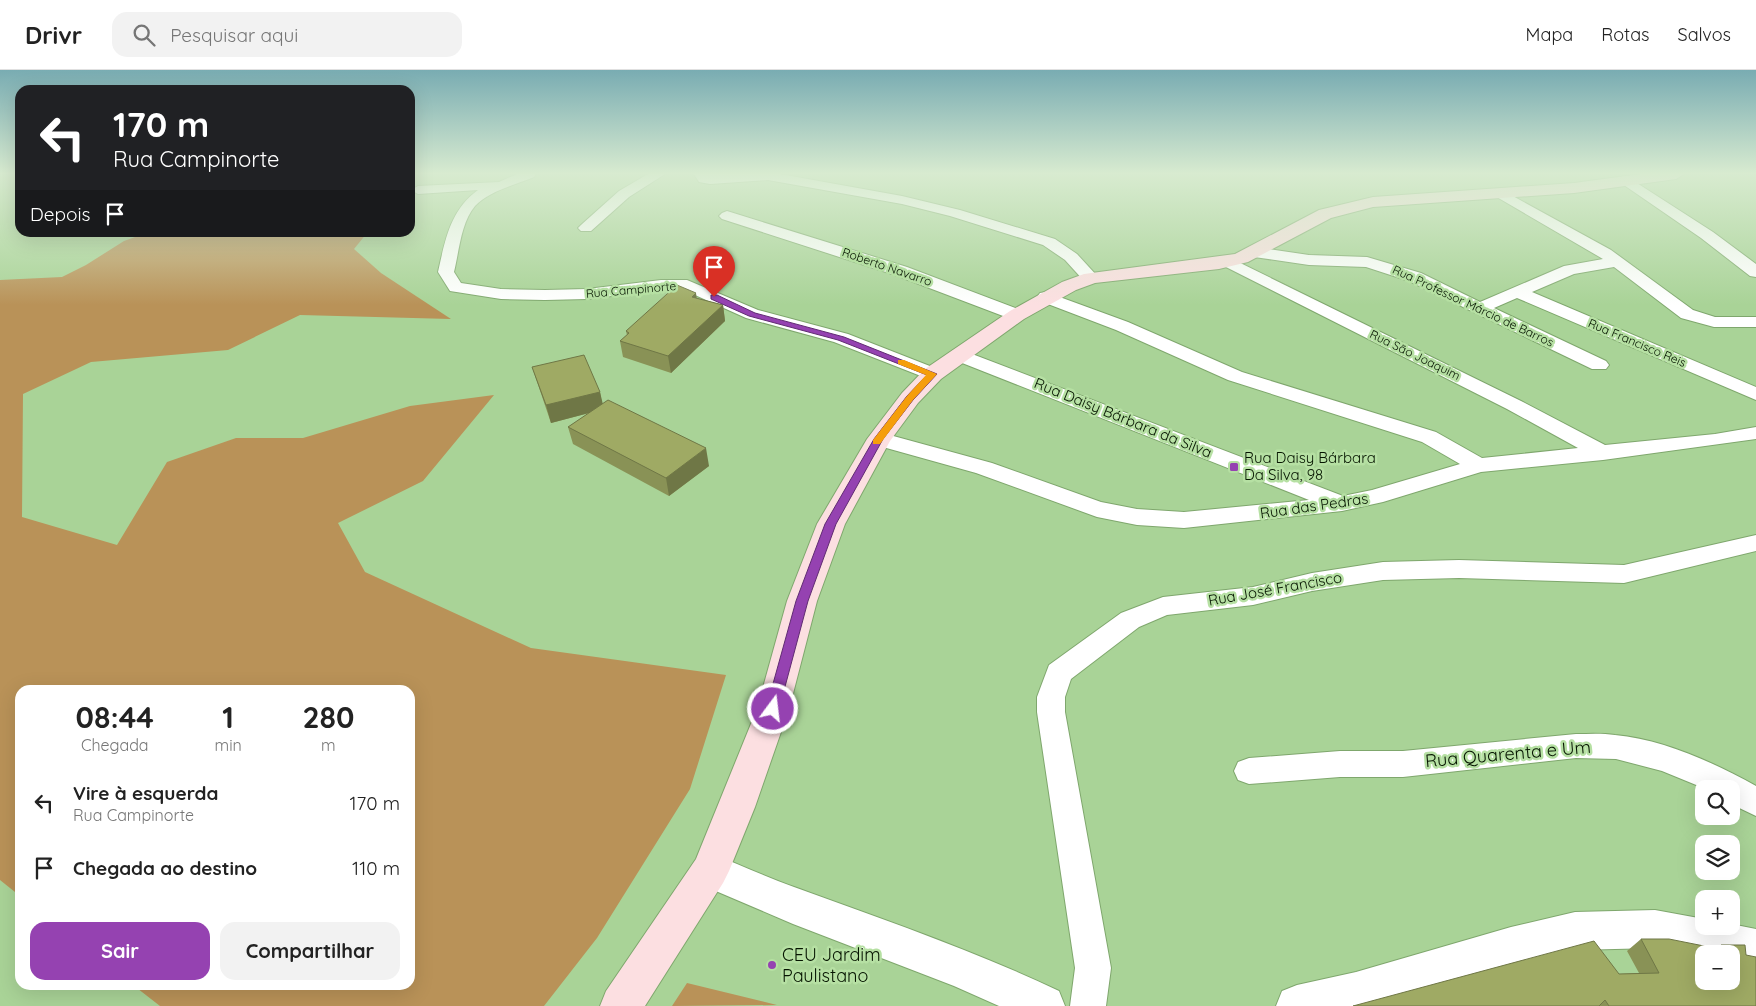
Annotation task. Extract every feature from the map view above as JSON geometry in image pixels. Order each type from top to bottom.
[{"type":"main road","points":[[621,1006],[710,871],[737,807],[773,709],[802,601],[831,524],[879,439],[910,398],[932,374],[1046,297],[1091,278],[1226,261],[1254,252],[1320,218]]},
{"type":"street","name":"Rua Campinorte","points":[[461,218],[446,272],[453,285],[463,290],[501,294],[587,294],[661,285],[686,285],[752,314],[841,338],[932,374]]},
{"type":"street","points":[[586,228],[598,218]]},
{"type":"street","name":"Roberto Navarro","points":[[731,218],[901,271],[1017,315]]},
{"type":"street","points":[[970,218],[1049,242],[1071,258],[1091,278]]},
{"type":"street","points":[[1542,218],[1617,262],[1687,314],[1714,322],[1756,322]]},
{"type":"street","points":[[1681,218],[1756,272]]},
{"type":"street","name":"Rua Professor Márcio de Barros","points":[[1254,252],[1309,260],[1356,261],[1378,264],[1415,277],[1599,365]]},
{"type":"street","name":"Rua São Joaquim","points":[[1226,261],[1514,405],[1603,453]]},
{"type":"street","points":[[1480,308],[1570,270],[1617,262]]},
{"type":"street","name":"Rua Francisco Reis","points":[[1518,292],[1756,394]]},
{"type":"street","points":[[1046,297],[1122,326],[1235,376],[1429,437],[1479,465]]},
{"type":"street","name":"Rua Daisy Bárbara da Silva","points":[[959,355],[1342,504]]},
{"type":"street","name":"Rua das Pedras","points":[[879,439],[984,468],[1097,509],[1137,517],[1193,520],[1342,504],[1375,497],[1479,465],[1603,453],[1715,440],[1756,433]]},
{"type":"street","name":"Rua José Francisco","points":[[1088,1006],[1093,968],[1051,712],[1051,697],[1059,673],[1106,636],[1130,620],[1163,606],[1253,596],[1312,582],[1383,571],[1459,569],[1624,574],[1756,543]]},
{"type":"street","name":"Rua Quarenta e Um","points":[[1249,771],[1340,764],[1402,764],[1576,746],[1616,746],[1666,759],[1714,778],[1756,802]]},
{"type":"street","points":[[710,871],[781,902],[1006,986],[1044,1006]]},
{"type":"street","points":[[1297,1006],[1356,993],[1456,962],[1575,931],[1655,929],[1756,949]]},
{"type":"shaded area","points":[[135,237],[364,237],[354,249],[381,273],[451,319],[300,315],[228,350],[91,362],[23,394],[22,517],[117,545],[167,462],[236,438],[303,438],[410,406],[494,395],[423,481],[338,523],[365,572],[531,648],[726,675],[690,789],[597,938],[544,1006],[160,1006],[139,990],[415,990],[415,685],[15,685],[15,892],[0,880],[0,280],[62,277],[86,265],[124,241]]},
{"type":"shaded area","points":[[687,983],[777,1005],[672,1006]]},
{"type":"building","points":[[677,285],[696,293],[692,297],[723,305],[668,356],[620,341],[629,333],[626,331]]},
{"type":"building","points":[[584,355],[600,392],[546,405],[532,367]]},
{"type":"building","points":[[608,400],[706,448],[666,478],[568,427]]},
{"type":"building","points":[[1641,939],[1669,939],[1699,945],[1695,945],[1695,990],[1740,990],[1740,945],[1745,945],[1746,955],[1756,957],[1756,1006],[1609,1006],[1605,1000],[1599,1006],[1353,1006],[1594,941],[1619,974],[1659,973]]},
{"type":"slow traffic","points":[[877,442],[910,398],[932,374],[901,362]]},
{"type":"place","name":"Rua Daisy Bárbara Da Silva, 98","points":[[1234,467]]},
{"type":"place","name":"CEU Jardim Paulistano","points":[[772,965]]},
{"type":"route","points":[[714,297],[770,320],[841,338],[932,374],[910,398],[879,439],[863,464],[831,524],[802,601],[773,709]]}]
